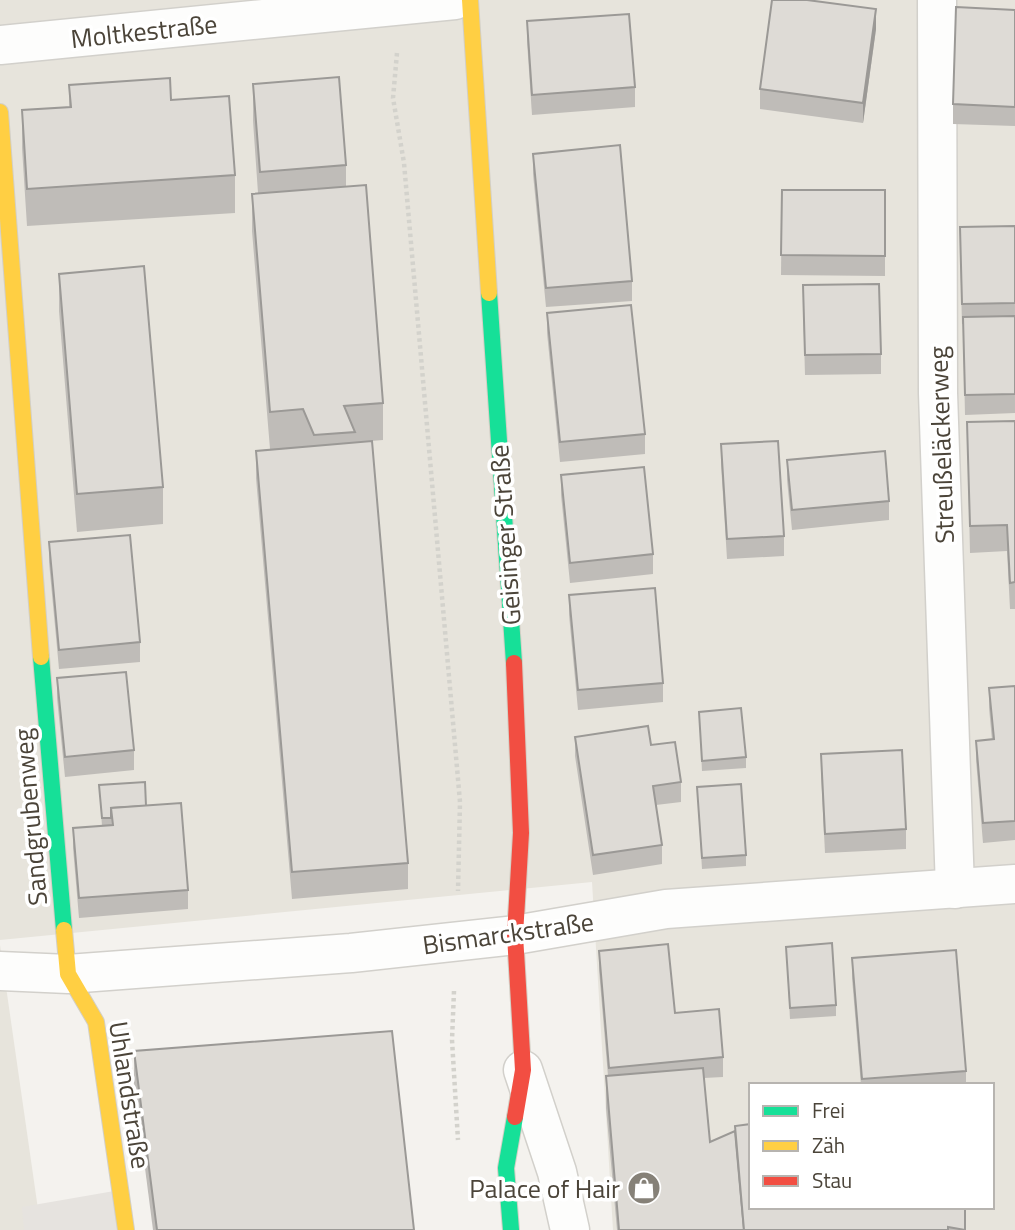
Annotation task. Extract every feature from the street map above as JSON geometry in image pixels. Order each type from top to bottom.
[{"type":"street","name":"Moltkestraße","points":[[0,45],[454,0]]},
{"type":"street","name":"Geisinger Straße","points":[[470,0],[516,700],[521,833],[515,935],[523,1070],[506,1168],[511,1230]]},
{"type":"street","name":"Streußeläckerweg","points":[[937,0],[938,393],[956,889]]},
{"type":"street","name":"Sandgrubenweg","points":[[0,112],[31,539],[68,974]]},
{"type":"street","name":"Bismarckstraße","points":[[0,971],[68,974],[456,943],[666,909],[1015,884]]},
{"type":"street","name":"Uhlandstraße","points":[[68,974],[96,1022],[126,1230]]},
{"type":"street","name":"Geisinger Straße","points":[[523,1070],[557,1172],[570,1230]]},
{"type":"path","points":[[402,4],[393,99],[404,163],[460,802],[452,1040],[459,1149]]},
{"type":"shaded area","points":[[0,0],[1015,0],[1015,1230],[613,1230],[592,882],[0,940]]},
{"type":"shaded area","points":[[0,945],[41,1230],[0,1230]]},
{"type":"shaded area","points":[[120,1190],[126,1230],[24,1230],[22,1207]]},
{"type":"building","points":[[772,0],[807,0],[876,9],[863,103],[760,89]]},
{"type":"building","points":[[956,7],[1015,10],[1015,107],[953,104]]},
{"type":"building","points":[[629,14],[635,87],[532,95],[527,21]]},
{"type":"building","points":[[339,77],[346,165],[260,172],[253,84]]},
{"type":"building","points":[[170,78],[171,100],[229,96],[235,175],[27,189],[22,110],[71,107],[69,85]]},
{"type":"building","points":[[620,145],[632,281],[546,288],[533,154]]},
{"type":"building","points":[[366,185],[383,403],[344,406],[355,432],[314,435],[303,409],[270,412],[252,194]]},
{"type":"building","points":[[782,190],[885,190],[885,256],[781,255]]},
{"type":"building","points":[[1015,226],[1015,303],[962,304],[960,227]]},
{"type":"building","points":[[144,266],[163,487],[77,494],[59,274]]},
{"type":"building","points":[[879,284],[881,354],[805,355],[803,285]]},
{"type":"building","points":[[631,305],[645,434],[560,442],[547,313]]},
{"type":"building","points":[[1015,316],[1015,394],[965,395],[963,317]]},
{"type":"building","points":[[1015,421],[1015,582],[1010,583],[1007,525],[970,526],[967,422]]},
{"type":"building","points":[[372,441],[408,863],[292,872],[256,451]]},
{"type":"building","points":[[778,441],[784,536],[727,539],[721,444]]},
{"type":"building","points":[[885,451],[889,501],[792,510],[787,460]]},
{"type":"building","points":[[644,467],[653,554],[570,563],[561,475]]},
{"type":"building","points":[[130,535],[140,642],[59,650],[49,542]]},
{"type":"building","points":[[655,588],[663,683],[578,690],[569,595]]},
{"type":"building","points":[[126,672],[134,750],[65,757],[57,678]]},
{"type":"building","points":[[1015,686],[1015,821],[983,823],[976,741],[994,739],[989,688]]},
{"type":"building","points":[[741,708],[746,757],[702,761],[699,712]]},
{"type":"building","points":[[648,726],[651,745],[675,742],[681,782],[653,786],[662,845],[593,855],[575,737]]},
{"type":"building","points":[[902,750],[906,829],[825,834],[821,754]]},
{"type":"building","points":[[145,782],[146,806],[111,808],[111,818],[102,818],[99,785]]},
{"type":"building","points":[[741,784],[746,855],[702,858],[697,787]]},
{"type":"building","points":[[181,803],[188,890],[79,898],[73,828],[113,825],[111,808]]},
{"type":"building","points":[[832,943],[836,1005],[790,1008],[786,947]]},
{"type":"building","points":[[668,944],[675,1013],[719,1009],[723,1057],[609,1068],[599,951]]},
{"type":"building","points":[[956,950],[966,1071],[862,1079],[852,958]]},
{"type":"building","points":[[392,1031],[414,1230],[157,1230],[134,1051]]},
{"type":"building","points":[[703,1068],[710,1142],[735,1131],[744,1230],[619,1230],[606,1076]]},
{"type":"building","points":[[749,1124],[749,1209],[965,1209],[965,1230],[948,1227],[948,1230],[744,1230],[735,1126]]},
{"type":"traffic: fast","points":[[489,293],[514,663]]},
{"type":"traffic: fast","points":[[41,657],[64,930]]},
{"type":"traffic: fast","points":[[511,1230],[506,1168],[515,1117]]},
{"type":"traffic: slow","points":[[470,0],[489,293]]},
{"type":"traffic: slow","points":[[0,112],[41,657]]},
{"type":"traffic: slow","points":[[64,930],[68,974],[96,1022],[126,1230]]},
{"type":"traffic: jam","points":[[514,663],[521,833],[515,935],[523,1070],[515,1117]]},
{"type":"place","name":"Palace of Hair","points":[[644,1188]]}]
